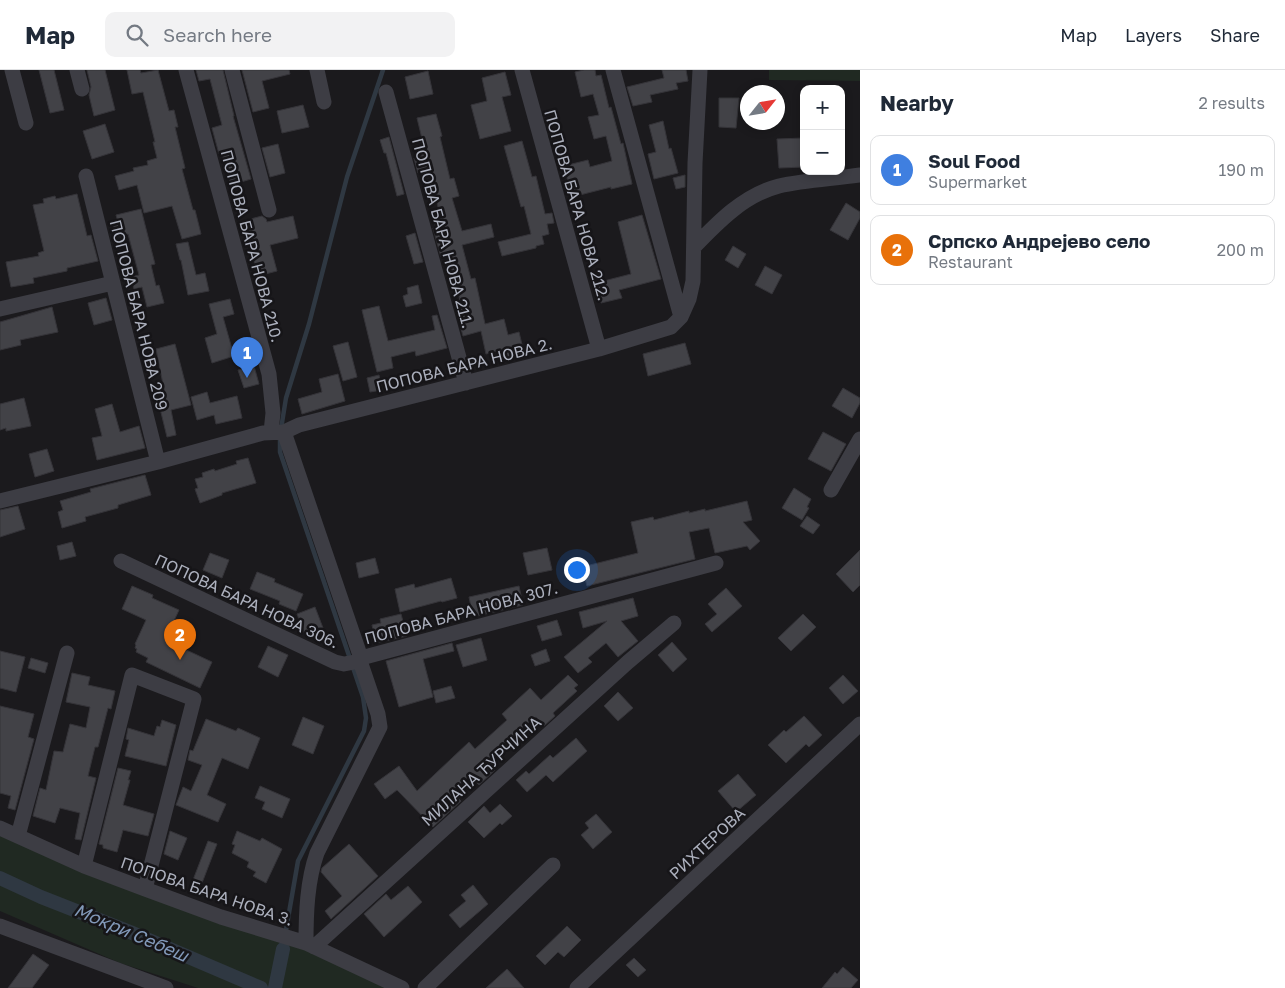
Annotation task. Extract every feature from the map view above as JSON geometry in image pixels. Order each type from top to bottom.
[{"type":"street","points":[[12,70],[26,123]]},
{"type":"street","points":[[77,70],[82,89]]},
{"type":"street","name":"ПОПОВА БАРА НОВА 210.","points":[[186,70],[269,374],[277,432]]},
{"type":"street","points":[[232,70],[269,210]]},
{"type":"street","points":[[317,70],[324,102]]},
{"type":"street","name":"ПОПОВА БАРА НОВА 212.","points":[[522,70],[599,349]]},
{"type":"street","points":[[614,70],[681,318]]},
{"type":"street","points":[[681,318],[689,299],[693,281],[695,163],[700,70]]},
{"type":"street","name":"ПОПОВА БАРА НОВА 211.","points":[[386,92],[466,383]]},
{"type":"street","points":[[694,247],[721,219],[741,204],[761,193],[779,186],[860,175]]},
{"type":"street","name":"ПОПОВА БАРА НОВА 209","points":[[86,176],[158,462]]},
{"type":"street","points":[[0,309],[113,283]]},
{"type":"street","name":"ПОПОВА БАРА НОВА 2.","points":[[0,501],[599,349],[671,327],[681,318]]},
{"type":"street","name":"ПОПОВА БАРА НОВА 306.","points":[[277,432],[356,661],[378,714],[380,728],[312,867],[306,922],[310,945]]},
{"type":"street","points":[[832,490],[860,439]]},
{"type":"street","name":"ПОПОВА БАРА НОВА 306.","points":[[121,561],[335,662],[356,661]]},
{"type":"street","name":"ПОПОВА БАРА НОВА 307.","points":[[356,661],[716,563]]},
{"type":"street","name":"МИЛАНА ЋУРЧИНА","points":[[310,945],[674,622]]},
{"type":"street","points":[[18,836],[67,653]]},
{"type":"street","points":[[84,866],[132,674],[194,699],[145,889]]},
{"type":"street","name":"РИХТЕРОВА","points":[[577,988],[860,724]]},
{"type":"street","name":"ПОПОВА БАРА НОВА 3.","points":[[0,828],[84,866],[221,916],[310,945],[402,988]]},
{"type":"street","points":[[425,988],[553,865]]},
{"type":"street","points":[[0,926],[166,988]]},
{"type":"shaded area","points":[[769,70],[860,70],[860,81],[769,80]]},
{"type":"shaded area","points":[[0,828],[306,943],[402,988],[198,988],[120,963],[0,911]]},
{"type":"building","points":[[39,70],[54,70],[64,110],[50,113]]},
{"type":"building","points":[[87,70],[105,70],[115,110],[94,116],[89,95],[91,87]]},
{"type":"building","points":[[127,70],[140,70],[141,73],[158,70],[169,111],[174,110],[178,127],[175,127],[185,168],[182,169],[201,234],[182,239],[172,206],[144,213],[137,185],[119,190],[115,176],[134,171],[133,168],[148,165],[147,161],[157,158],[143,92],[132,94]]},
{"type":"building","points":[[196,70],[223,70],[233,116],[251,179],[231,185],[222,154],[219,154],[212,128],[222,125],[210,79],[199,81]]},
{"type":"building","points":[[242,70],[289,70],[290,74],[262,81],[269,108],[253,112]]},
{"type":"building","points":[[595,70],[596,76],[601,75],[609,108],[611,107],[621,144],[623,143],[632,184],[611,189],[611,187],[572,197],[564,166],[588,160],[590,167],[612,161],[606,136],[594,139],[588,117],[599,115],[593,94],[581,97],[575,72]]},
{"type":"building","points":[[662,70],[686,70],[688,81],[676,83],[678,89],[650,95],[652,102],[633,106],[627,87],[664,78]]},
{"type":"building","points":[[428,71],[433,94],[410,99],[405,77]]},
{"type":"building","points":[[505,72],[511,95],[502,97],[511,131],[480,139],[471,105],[487,101],[482,78]]},
{"type":"building","points":[[719,98],[739,98],[736,128],[719,127]]},
{"type":"building","points":[[303,105],[309,127],[282,133],[277,111]]},
{"type":"building","points":[[436,114],[450,179],[454,178],[459,196],[452,198],[462,231],[491,224],[494,237],[462,245],[471,279],[475,278],[485,324],[504,319],[508,335],[519,332],[524,353],[500,359],[497,351],[486,354],[481,331],[463,336],[456,310],[462,308],[448,255],[441,257],[433,228],[436,228],[433,217],[440,215],[429,171],[418,173],[414,158],[422,156],[421,152],[425,151],[417,118]]},
{"type":"building","points":[[663,121],[669,149],[671,148],[678,173],[654,179],[648,154],[656,152],[649,125]]},
{"type":"building","points":[[105,124],[114,152],[92,159],[83,131]]},
{"type":"building","points":[[389,137],[404,194],[397,196],[386,153],[384,153],[380,140]]},
{"type":"building","points":[[800,138],[800,167],[779,168],[777,139]]},
{"type":"building","points":[[522,141],[532,177],[536,176],[545,214],[552,213],[554,223],[547,224],[549,234],[542,236],[544,244],[536,246],[536,248],[502,256],[498,242],[531,234],[524,206],[521,207],[504,146]]},
{"type":"building","points":[[278,144],[285,173],[270,177],[262,148]]},
{"type":"building","points":[[685,175],[685,187],[676,189],[673,178]]},
{"type":"building","points":[[77,194],[87,236],[91,235],[98,261],[67,268],[67,271],[33,278],[34,283],[11,287],[6,262],[39,256],[38,253],[44,251],[33,205],[44,203],[43,199],[55,196],[56,199]]},
{"type":"building","points":[[846,203],[860,212],[860,218],[848,240],[830,230]]},
{"type":"building","points":[[141,209],[155,264],[151,265],[156,286],[159,285],[164,303],[147,307],[142,287],[134,289],[131,277],[139,275],[128,234],[116,237],[113,223],[118,222],[116,215]]},
{"type":"building","points":[[642,215],[661,279],[619,290],[622,298],[601,303],[596,283],[631,274],[618,222]]},
{"type":"building","points":[[262,216],[267,222],[293,216],[298,238],[270,245],[277,271],[258,276],[243,221]]},
{"type":"building","points":[[415,233],[423,262],[414,264],[406,236]]},
{"type":"building","points":[[188,242],[196,275],[205,273],[209,291],[188,295],[176,244]]},
{"type":"building","points":[[733,246],[746,254],[738,268],[725,260]]},
{"type":"building","points":[[765,266],[782,275],[772,294],[755,285]]},
{"type":"building","points":[[418,285],[422,303],[406,307],[403,296],[408,294],[407,288]]},
{"type":"building","points":[[106,298],[112,320],[94,325],[88,303]]},
{"type":"building","points":[[230,299],[234,314],[223,317],[234,356],[212,363],[205,338],[217,334],[209,304]]},
{"type":"building","points":[[379,306],[388,341],[435,330],[432,316],[437,315],[447,348],[416,356],[415,351],[391,357],[393,368],[377,372],[362,310]]},
{"type":"building","points":[[52,307],[58,332],[20,340],[21,345],[0,350],[0,322]]},
{"type":"building","points":[[348,342],[357,377],[343,381],[333,346]]},
{"type":"building","points":[[685,343],[691,364],[648,376],[643,354]]},
{"type":"building","points":[[175,344],[191,405],[171,410],[176,435],[167,437],[157,396],[165,394],[156,349]]},
{"type":"building","points":[[254,366],[259,384],[244,388],[238,370]]},
{"type":"building","points":[[338,374],[345,401],[302,414],[298,399],[322,392],[319,379]]},
{"type":"building","points":[[379,375],[382,390],[370,392],[367,378]]},
{"type":"building","points":[[843,388],[860,398],[860,403],[852,418],[832,406]]},
{"type":"building","points":[[207,392],[210,403],[237,396],[242,418],[216,424],[214,415],[197,420],[191,397]]},
{"type":"building","points":[[24,398],[31,426],[6,431],[6,428],[0,430],[0,404]]},
{"type":"building","points":[[112,404],[120,432],[139,426],[145,448],[97,460],[92,438],[102,436],[95,409]]},
{"type":"building","points":[[823,432],[846,444],[831,471],[808,459]]},
{"type":"building","points":[[47,449],[54,471],[35,477],[29,454]]},
{"type":"building","points":[[248,458],[256,483],[222,493],[222,495],[200,503],[195,489],[198,488],[195,479],[203,477],[202,473],[237,464],[236,461]]},
{"type":"building","points":[[145,475],[151,495],[118,505],[118,508],[85,517],[86,521],[62,528],[58,512],[63,510],[60,501],[91,492],[90,489]]},
{"type":"building","points":[[794,488],[811,499],[807,507],[809,508],[802,520],[782,508]]},
{"type":"building","points":[[747,501],[752,520],[743,522],[760,541],[750,550],[747,546],[715,553],[709,528],[689,532],[695,559],[587,586],[582,567],[638,553],[631,522],[653,517],[654,520],[689,511],[689,513],[705,509],[705,511]]},
{"type":"building","points":[[18,506],[25,529],[0,537],[0,510]]},
{"type":"building","points":[[807,516],[820,525],[813,534],[800,526]]},
{"type":"building","points":[[72,542],[76,556],[60,560],[57,546]]},
{"type":"building","points":[[547,548],[552,570],[528,575],[523,553]]},
{"type":"building","points":[[860,550],[860,585],[853,592],[836,574]]},
{"type":"building","points":[[210,553],[229,560],[222,578],[203,570]]},
{"type":"building","points":[[375,558],[379,573],[359,578],[356,563]]},
{"type":"building","points":[[257,572],[275,579],[274,582],[303,594],[296,611],[279,604],[280,601],[250,589]]},
{"type":"building","points":[[451,578],[457,598],[400,612],[395,589],[414,584],[415,588]]},
{"type":"building","points":[[132,586],[153,595],[152,598],[179,610],[165,640],[212,662],[200,688],[146,662],[148,658],[136,652],[135,644],[146,620],[122,609]]},
{"type":"building","points":[[519,586],[523,605],[473,617],[469,597]]},
{"type":"building","points":[[726,588],[742,606],[712,632],[705,624],[717,614],[708,604]]},
{"type":"building","points":[[633,598],[638,616],[621,621],[638,641],[618,657],[606,643],[588,658],[592,662],[578,673],[564,657],[607,621],[583,628],[579,612]]},
{"type":"building","points":[[315,607],[323,628],[305,635],[297,614]]},
{"type":"building","points":[[401,614],[407,636],[376,643],[372,625],[381,623],[380,619]]},
{"type":"building","points":[[803,614],[816,627],[791,651],[778,638]]},
{"type":"building","points":[[557,620],[562,635],[542,641],[537,626]]},
{"type":"building","points":[[481,638],[487,660],[463,667],[456,645]]},
{"type":"building","points":[[672,642],[687,659],[673,672],[658,655]]},
{"type":"building","points":[[452,643],[454,651],[423,659],[433,697],[399,707],[386,661]]},
{"type":"building","points":[[268,646],[288,655],[278,677],[258,667]]},
{"type":"building","points":[[546,649],[550,661],[535,666],[531,655]]},
{"type":"building","points":[[0,651],[25,657],[16,692],[0,688]]},
{"type":"building","points":[[31,658],[48,663],[45,673],[28,668]]},
{"type":"building","points":[[72,673],[90,677],[88,685],[115,691],[111,709],[108,708],[98,747],[95,747],[88,776],[96,778],[81,840],[75,839],[80,813],[60,808],[55,823],[33,816],[40,788],[46,790],[54,751],[63,752],[70,724],[86,728],[90,707],[66,702]]},
{"type":"building","points":[[568,675],[578,685],[574,688],[577,691],[553,713],[555,716],[544,726],[536,717],[516,732],[519,736],[489,764],[495,770],[479,785],[470,775],[451,792],[461,801],[433,827],[397,790],[385,799],[374,784],[399,766],[417,791],[469,742],[475,749],[507,720],[502,714],[530,688],[541,700]]},
{"type":"building","points":[[843,675],[858,691],[843,704],[829,688]]},
{"type":"building","points":[[451,686],[455,698],[436,703],[433,691]]},
{"type":"building","points":[[618,692],[633,708],[618,721],[604,706]]},
{"type":"building","points":[[0,706],[34,714],[28,737],[34,739],[15,810],[8,808],[11,796],[0,793]]},
{"type":"building","points":[[804,716],[822,735],[809,747],[806,744],[786,763],[768,745],[784,730],[786,732]]},
{"type":"building","points":[[303,717],[324,726],[313,754],[292,745]]},
{"type":"building","points":[[206,719],[236,731],[238,728],[260,738],[248,769],[222,758],[207,795],[226,804],[218,822],[176,805],[183,787],[191,791],[202,765],[188,760],[190,750],[193,751]]},
{"type":"building","points":[[162,720],[176,725],[166,766],[125,756],[129,740],[126,739],[128,728],[154,736],[157,726],[160,727]]},
{"type":"building","points":[[576,738],[587,751],[553,782],[546,775],[527,792],[516,780],[526,771],[529,774],[550,755],[553,758]]},
{"type":"building","points":[[118,768],[131,771],[123,805],[154,814],[148,836],[123,830],[117,852],[103,848],[103,845],[99,844]]},
{"type":"building","points":[[738,774],[756,795],[736,812],[718,791]]},
{"type":"building","points":[[260,786],[290,799],[282,818],[262,809],[265,802],[255,798]]},
{"type":"building","points":[[500,804],[512,816],[502,825],[500,823],[484,838],[468,822],[484,806],[490,813]]},
{"type":"building","points":[[596,814],[612,832],[593,849],[581,835],[589,828],[585,823]]},
{"type":"building","points":[[170,831],[187,838],[178,860],[164,854]]},
{"type":"building","points":[[237,831],[260,841],[262,838],[282,849],[266,883],[253,876],[256,872],[247,867],[249,862],[232,853],[235,845],[232,844]]},
{"type":"building","points":[[208,841],[217,844],[202,883],[193,880]]},
{"type":"building","points":[[349,844],[378,876],[331,919],[325,911],[342,896],[321,872],[322,868]]},
{"type":"building","points":[[473,885],[488,904],[460,928],[449,915],[466,901],[461,895]]},
{"type":"building","points":[[408,886],[422,902],[384,937],[364,914],[386,894],[391,900]]},
{"type":"building","points":[[567,926],[581,940],[564,957],[558,952],[545,965],[536,956]]},
{"type":"building","points":[[33,954],[49,965],[32,988],[8,988]]},
{"type":"building","points":[[634,958],[646,970],[638,977],[626,965]]},
{"type":"building","points":[[843,967],[858,980],[851,988],[822,988],[835,972],[837,974]]},
{"type":"building","points":[[507,969],[524,988],[486,988]]},
{"type":"waterway","points":[[281,429],[286,398],[309,324],[347,177],[383,70]]},
{"type":"waterway","points":[[280,437],[280,452],[363,697],[366,718],[364,731],[298,861],[286,930]]},
{"type":"waterway","name":"Мокри Себеш","points":[[0,878],[41,897],[130,932],[261,988]]},
{"type":"waterway","points":[[275,988],[283,949]]},
{"type":"place","name":"Soul Food","points":[[247,378]]},
{"type":"place","name":"Српско Андрејево село","points":[[180,660]]}]
